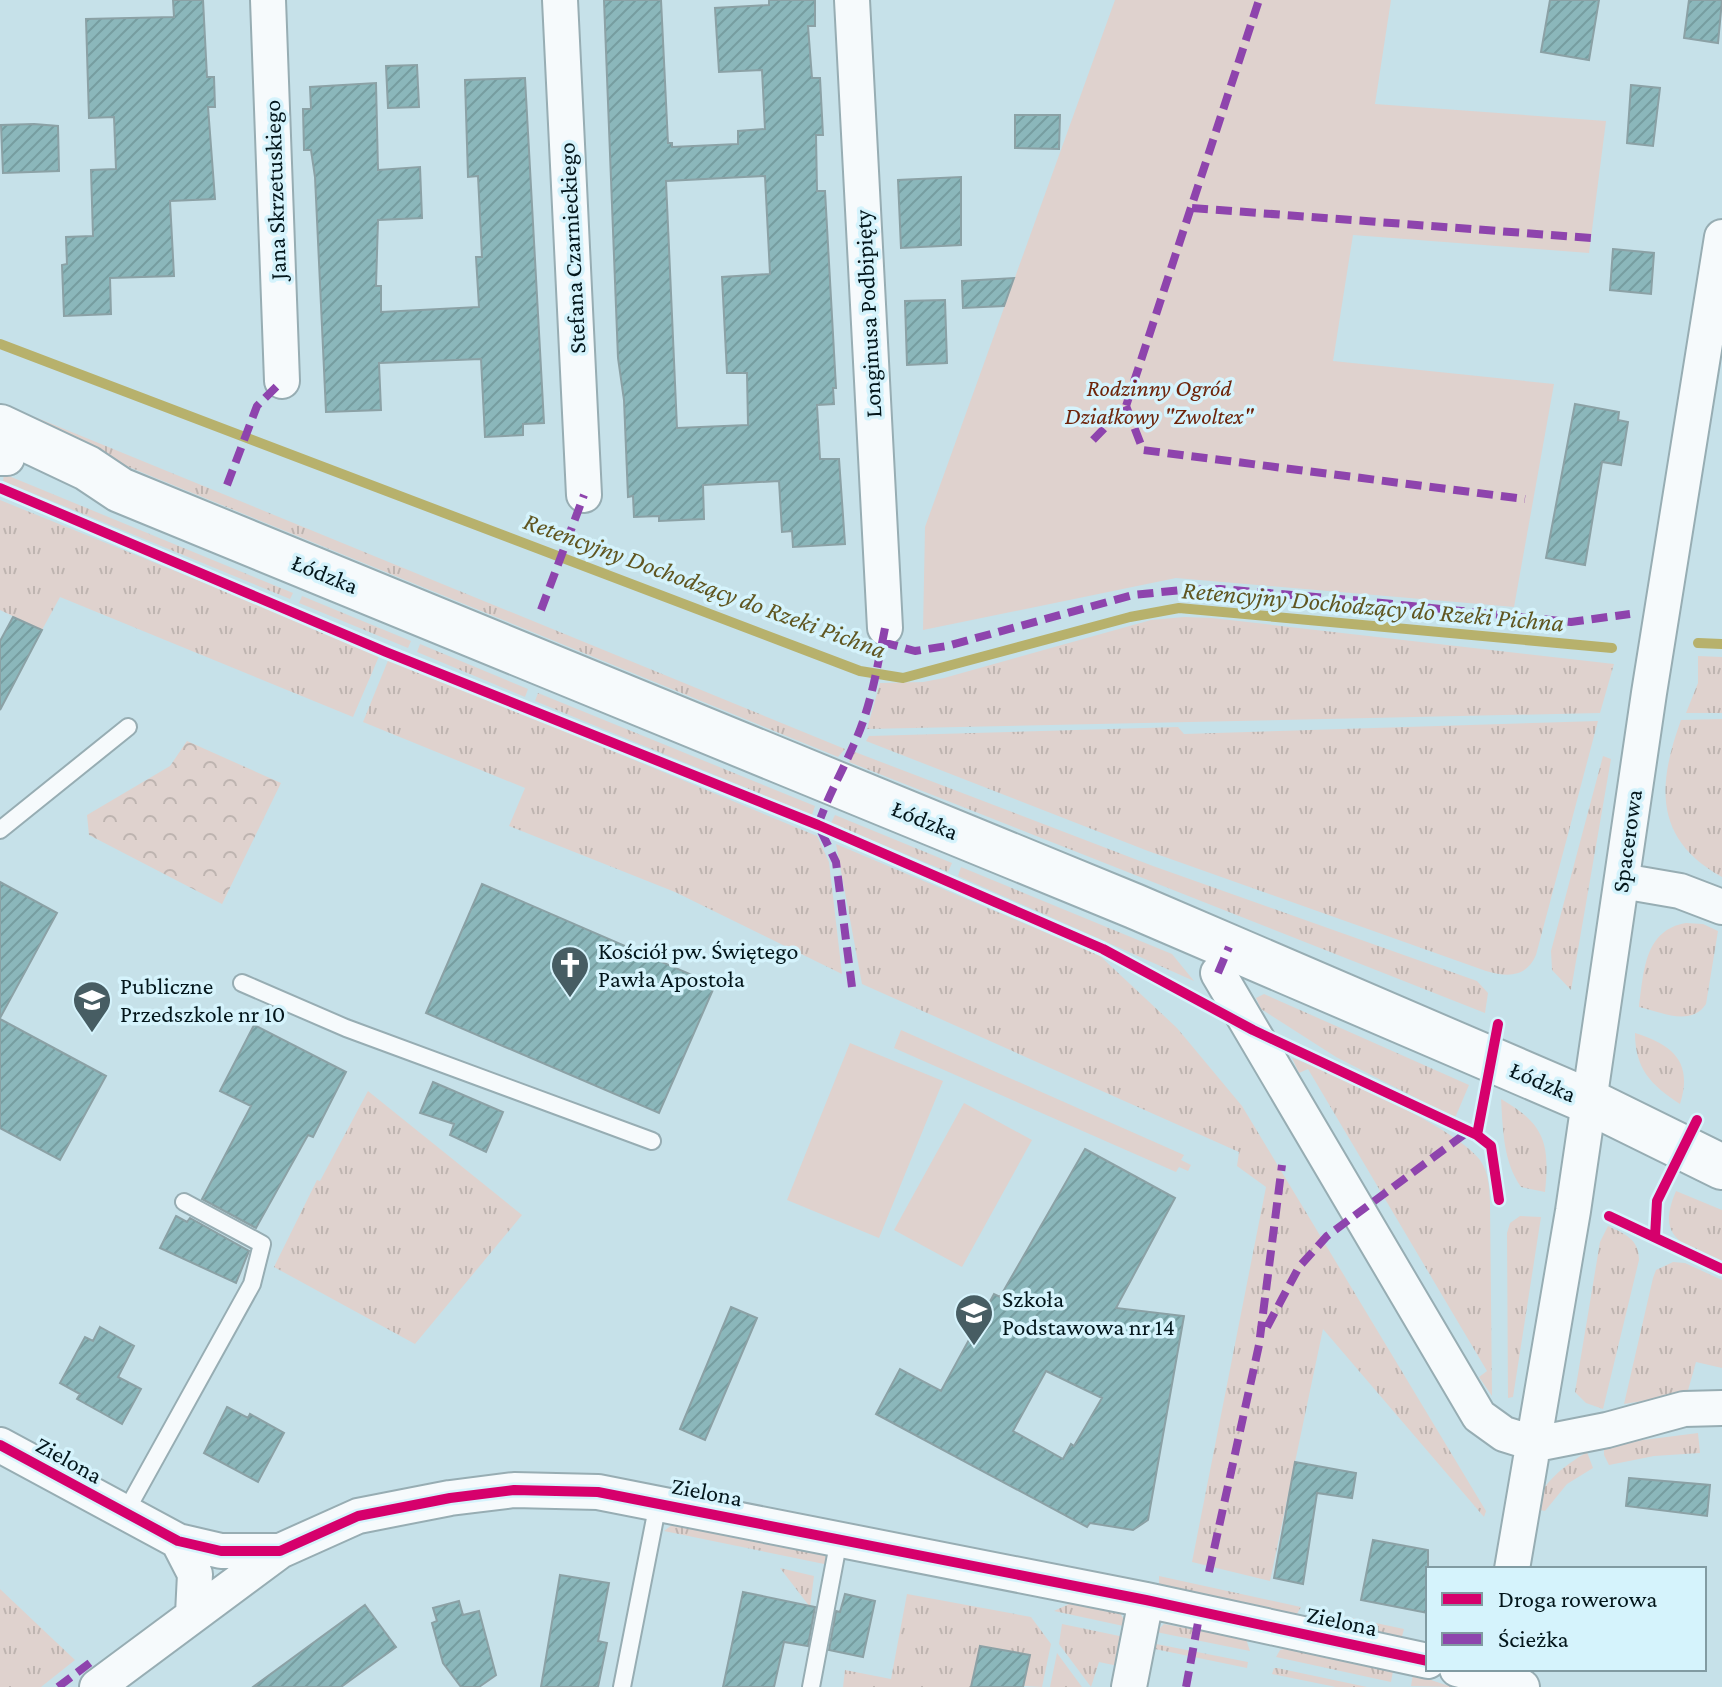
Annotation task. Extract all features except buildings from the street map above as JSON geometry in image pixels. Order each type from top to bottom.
[{"type":"main road","name":"Łódzka","points":[[2,450],[64,481],[120,490],[1120,900],[1590,1102],[1722,1167]]},
{"type":"street","name":"Jana Skrzetuskiego","points":[[268,0],[282,381]]},
{"type":"street","name":"Stefana Czarnieckiego","points":[[560,0],[584,495]]},
{"type":"street","name":"Longinusa Podbipięty","points":[[852,0],[885,628]]},
{"type":"street","name":"Spacerowa","points":[[1512,1567],[1536,1444],[1590,1102],[1722,237]]},
{"type":"street","points":[[1622,881],[1680,891],[1722,907]]},
{"type":"street","points":[[1218,973],[1479,1416],[1504,1434],[1536,1444],[1607,1430],[1684,1409],[1722,1408]]},
{"type":"street","name":"Zielona","points":[[0,1445],[178,1541],[221,1551],[280,1551],[358,1516],[450,1498],[514,1490],[598,1492],[1146,1600],[1426,1661]]},
{"type":"street","points":[[178,1541],[195,1574],[193,1614]]},
{"type":"street","points":[[97,1687],[280,1551]]},
{"type":"street","points":[[1129,1687],[1146,1600]]},
{"type":"street","points":[[1465,1671],[1499,1680]]},
{"type":"lane","points":[[0,830],[128,727]]},
{"type":"lane","points":[[242,983],[346,1028],[652,1141]]},
{"type":"lane","points":[[125,1513],[252,1284],[262,1244],[184,1202]]},
{"type":"lane","points":[[622,1687],[658,1503]]},
{"type":"lane","points":[[811,1687],[839,1539]]},
{"type":"green space","name":"Rodzinny Ogród Działkowy \"Zwoltex\"","points":[[1115,0],[1391,0],[1375,104],[1606,121],[1589,253],[1353,235],[1333,361],[1554,384],[1514,607],[1176,578],[923,630],[925,527]]},
{"type":"green space","points":[[35,417],[845,749],[838,757],[31,427]]},
{"type":"green space","points":[[4,474],[293,593],[290,599],[3,481]]},
{"type":"green space","points":[[0,500],[380,654],[353,717],[60,597],[42,630],[0,610]]},
{"type":"green space","points":[[302,596],[411,641],[408,648],[299,603]]},
{"type":"green space","points":[[1184,617],[1614,664],[1600,713],[867,729],[880,683],[944,678],[1151,620]]},
{"type":"green space","points":[[420,644],[528,689],[525,697],[417,652]]},
{"type":"green space","points":[[1698,656],[1722,657],[1722,713],[1686,713],[1698,683]]},
{"type":"green space","points":[[389,658],[817,836],[829,862],[842,974],[675,892],[509,826],[525,788],[363,722]]},
{"type":"green space","points":[[538,693],[815,806],[812,815],[535,701]]},
{"type":"green space","points":[[1722,719],[1722,877],[1684,846],[1673,828],[1665,789],[1681,720]]},
{"type":"green space","points":[[1598,721],[1536,955],[1527,968],[1508,975],[1486,971],[1148,851],[866,741],[869,736],[1178,727],[1184,734]]},
{"type":"green space","points":[[187,741],[281,783],[222,904],[89,835],[87,815],[170,766]]},
{"type":"green space","points":[[855,752],[1153,866],[1477,981],[1488,993],[1485,1013],[849,762]]},
{"type":"green space","points":[[1603,756],[1611,759],[1571,990],[1552,970],[1551,951]]},
{"type":"green space","points":[[835,815],[952,863],[948,872],[831,823]]},
{"type":"green space","points":[[836,844],[1099,955],[1177,1028],[1242,1106],[1486,1511],[1484,1517],[1323,1329],[1270,1581],[1192,1562],[1266,1187],[1237,1166],[1239,1152],[862,984]]},
{"type":"green space","points":[[961,867],[1172,954],[1194,981],[958,876]]},
{"type":"green space","points":[[1686,923],[1703,924],[1718,931],[1706,1004],[1700,1011],[1684,1016],[1639,1007],[1645,967],[1654,943],[1672,927]]},
{"type":"green space","points":[[1264,994],[1469,1085],[1455,1118],[1336,1057],[1261,1009],[1256,998]]},
{"type":"green space","points":[[901,1030],[1184,1155],[1181,1160],[1191,1165],[1188,1171],[1179,1167],[1176,1172],[894,1048]]},
{"type":"green space","points":[[1635,1033],[1660,1043],[1677,1058],[1684,1077],[1680,1104],[1647,1075],[1638,1057]]},
{"type":"green space","points":[[850,1043],[943,1081],[879,1238],[787,1200]]},
{"type":"green space","points":[[1292,1058],[1363,1088],[1421,1118],[1467,1147],[1483,1165],[1490,1201],[1492,1396],[1479,1377],[1487,1371],[1308,1069],[1299,1073]]},
{"type":"green space","points":[[368,1091],[522,1215],[415,1344],[274,1267],[317,1180],[320,1181]]},
{"type":"green space","points":[[1501,1099],[1527,1117],[1541,1137],[1546,1161],[1545,1192],[1521,1187],[1515,1177],[1505,1145]]},
{"type":"green space","points":[[964,1103],[1032,1140],[962,1267],[894,1230]]},
{"type":"green space","points":[[1676,1191],[1722,1210],[1722,1262],[1685,1245],[1671,1230],[1670,1207]]},
{"type":"green space","points":[[1520,1216],[1541,1217],[1513,1397],[1508,1398],[1507,1233],[1510,1223]]},
{"type":"green space","points":[[1608,1226],[1634,1242],[1639,1260],[1603,1409],[1586,1403],[1575,1392],[1600,1242]]},
{"type":"green space","points":[[1673,1262],[1685,1263],[1722,1280],[1722,1368],[1696,1362],[1687,1394],[1624,1404],[1653,1278],[1656,1270]]},
{"type":"green space","points":[[1698,1433],[1700,1453],[1654,1456],[1609,1465],[1604,1455],[1604,1445]]},
{"type":"green space","points":[[1587,1452],[1593,1468],[1567,1484],[1545,1511],[1534,1509],[1542,1491],[1555,1476]]},
{"type":"green space","points":[[676,1522],[825,1553],[829,1565],[664,1531]]},
{"type":"green space","points":[[780,1568],[814,1576],[810,1607]]},
{"type":"green space","points":[[1159,1576],[1301,1607],[1295,1617],[1159,1589]]},
{"type":"green space","points":[[0,1589],[75,1660],[41,1687],[0,1687]]},
{"type":"green space","points":[[907,1594],[1031,1617],[1051,1644],[1042,1687],[1024,1686],[1030,1655],[980,1646],[971,1687],[843,1687],[845,1670],[891,1679]]},
{"type":"green space","points":[[1071,1603],[1120,1613],[1128,1627],[1054,1611]]},
{"type":"green space","points":[[1319,1611],[1404,1629],[1401,1640],[1318,1622]]},
{"type":"green space","points":[[1062,1624],[1129,1638],[1118,1666],[1099,1662],[1091,1687],[1059,1644]]},
{"type":"green space","points":[[1164,1624],[1246,1639],[1250,1651],[1156,1632]]},
{"type":"green space","points":[[1151,1643],[1248,1662],[1247,1668],[1150,1648]]},
{"type":"green space","points":[[1288,1648],[1393,1671],[1391,1682],[1276,1657],[1280,1650]]},
{"type":"green space","points":[[1057,1653],[1082,1687],[1050,1687]]},
{"type":"green space","points":[[1274,1668],[1367,1687],[1336,1687],[1272,1674]]},
{"type":"green space","points":[[1413,1674],[1452,1687],[1411,1686]]},
{"type":"waterway","name":"Retencyjny Dochodzący do Rzeki Pichna","points":[[0,344],[860,671],[903,678],[1130,617],[1179,608],[1612,648]]},
{"type":"waterway","name":"Retencyjny Dochodzący do Rzeki Pichna","points":[[1698,643],[1722,644]]},
{"type":"marked path","points":[[1093,440],[1126,406],[1259,0]]},
{"type":"marked path","points":[[1192,208],[1591,238]]},
{"type":"marked path","points":[[227,485],[257,406],[282,381]]},
{"type":"marked path","points":[[1126,406],[1143,450],[1525,499]]},
{"type":"marked path","points":[[541,610],[584,495]]},
{"type":"marked path","points":[[882,642],[915,651],[947,646],[1133,595],[1182,590],[1220,589],[1571,622],[1630,614]]},
{"type":"marked path","points":[[852,987],[836,862],[818,825],[865,716],[885,628]]},
{"type":"marked path","points":[[1218,973],[1229,947]]},
{"type":"marked path","points":[[1267,1327],[1299,1267],[1327,1236],[1469,1131]]},
{"type":"marked path","points":[[1209,1572],[1259,1345],[1282,1165]]},
{"type":"marked path","points":[[1186,1687],[1200,1612]]},
{"type":"marked path","points":[[58,1687],[95,1659]]},
{"type":"cycle path","points":[[0,488],[386,652],[818,825],[1103,949],[1253,1030],[1477,1135]]},
{"type":"cycle path","points":[[1498,1024],[1477,1135],[1491,1146],[1499,1200]]},
{"type":"cycle path","points":[[1655,1237],[1657,1201],[1697,1120]]},
{"type":"cycle path","points":[[1609,1216],[1722,1269]]},
{"type":"cycle path","points":[[0,1445],[178,1541],[221,1551],[280,1551],[358,1516],[450,1498],[514,1490],[598,1492],[1146,1600],[1426,1661]]},
{"type":"place","name":"Kościół pw. Świętego Pawła Apostoła","points":[[570,999]]},
{"type":"place","name":"Publiczne Przedszkole nr 10","points":[[92,1034]]},
{"type":"place","name":"Szkoła Podstawowa nr 14","points":[[974,1347]]}]
